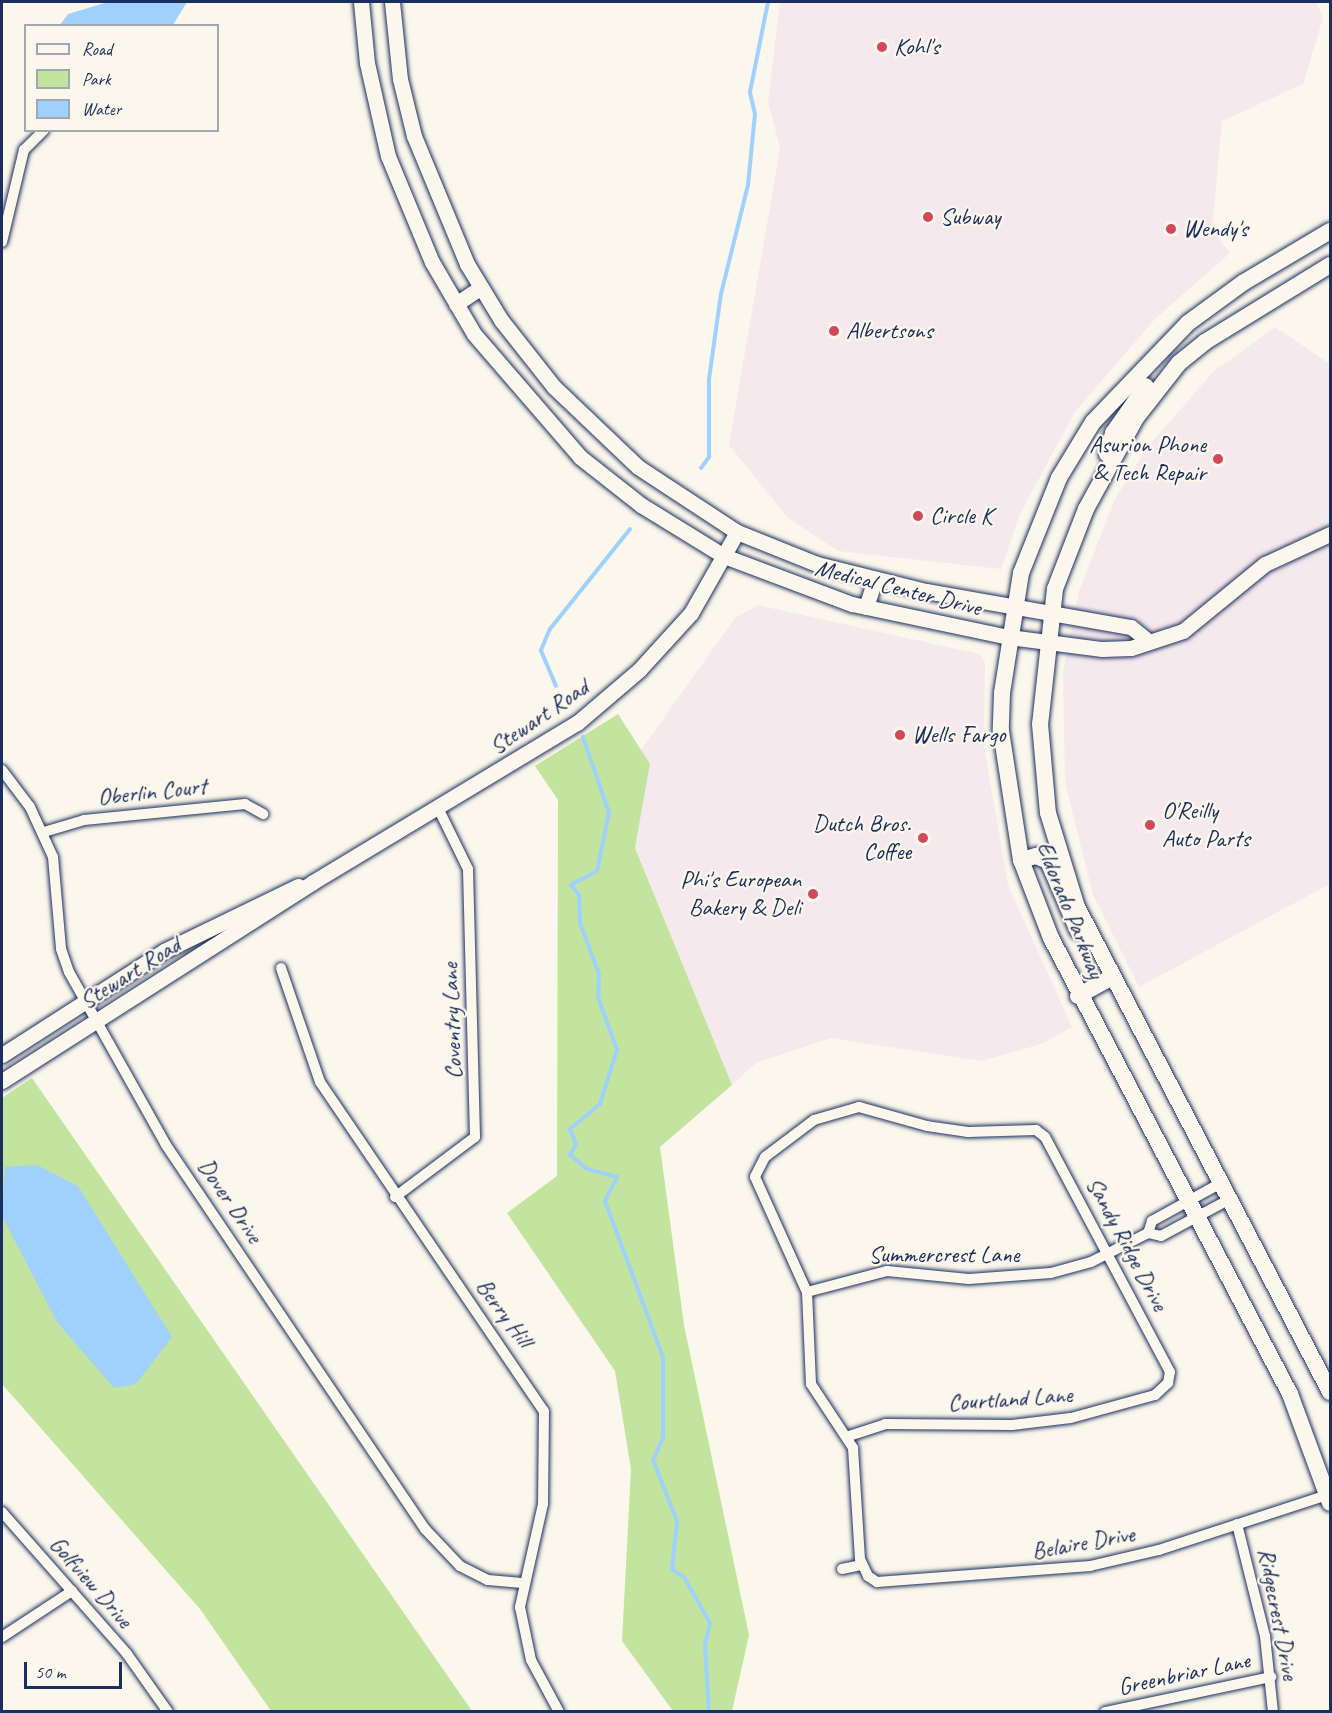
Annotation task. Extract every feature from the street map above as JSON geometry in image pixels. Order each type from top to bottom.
[{"type":"main road","name":"Eldorado Parkway","points":[[1330,231],[1280,259],[1188,323],[1119,391],[1077,447],[1038,526],[1015,606],[1009,637],[1001,731],[1021,860],[1078,996],[1290,1394],[1330,1497]]},
{"type":"main road","points":[[1205,342],[1199,330],[1204,323],[1264,280],[1280,259]]},
{"type":"main road","name":"Eldorado Parkway","points":[[1330,265],[1262,302],[1205,342],[1152,394],[1100,480],[1074,536],[1050,615],[1040,724],[1043,786],[1063,870],[1100,957],[1230,1199],[1330,1392]]},
{"type":"main road","points":[[1100,480],[1113,432],[1182,346],[1188,323]]},
{"type":"main road","points":[[1021,860],[1036,856],[1048,861],[1069,918],[1100,957]]},
{"type":"main road","points":[[1078,996],[1112,978]]},
{"type":"street","name":"Medical Center Drive","points":[[361,2],[367,63],[388,156],[456,304],[520,393],[580,458],[641,505],[724,556],[814,593],[866,607],[1009,637],[1102,649],[1131,648],[1146,639],[1183,630],[1265,564],[1330,534]]},
{"type":"street","name":"Medical Center Drive","points":[[392,2],[400,79],[414,136],[437,200],[481,287],[554,387],[610,443],[663,486],[737,532],[817,564],[875,579],[1050,615],[1131,627],[1146,639]]},
{"type":"street","points":[[2,242],[24,150],[42,132]]},
{"type":"street","points":[[456,304],[481,287]]},
{"type":"street","name":"Stewart Road","points":[[2,1081],[313,882],[439,810],[613,695],[691,613],[737,532]]},
{"type":"street","points":[[866,607],[875,579]]},
{"type":"street","name":"Dover Drive","points":[[2,770],[44,832],[58,871],[61,949],[86,1002],[166,1145],[425,1529],[460,1566],[488,1580],[525,1583]]},
{"type":"street","name":"Oberlin Court","points":[[44,832],[84,820],[245,804],[262,814]]},
{"type":"street","name":"Coventry Lane","points":[[395,1197],[475,1137],[468,869],[439,810]]},
{"type":"street","name":"Stewart Road","points":[[2,1055],[212,924],[313,882]]},
{"type":"street","name":"Berry Hill","points":[[281,968],[320,1082],[395,1197],[544,1411],[543,1504],[520,1607],[531,1660],[558,1712]]},
{"type":"street","name":"Sandy Ridge Drive","points":[[807,1292],[755,1177],[765,1156],[814,1120],[859,1107],[968,1132],[1036,1130],[1045,1137],[1111,1253],[1170,1371],[1168,1383]]},
{"type":"street","name":"Summercrest Lane","points":[[1148,1233],[1152,1221],[1221,1183]]},
{"type":"street","name":"Summercrest Lane","points":[[807,1292],[887,1271],[1010,1279],[1051,1273],[1111,1253],[1148,1233],[1161,1236],[1230,1199]]},
{"type":"street","points":[[807,1292],[812,1384],[849,1436],[856,1459],[861,1565],[842,1569]]},
{"type":"street","name":"Courtland Lane","points":[[849,1436],[885,1424],[1012,1425],[1071,1418],[1155,1395],[1168,1383]]},
{"type":"street","name":"Belaire Drive","points":[[861,1565],[877,1582],[1022,1575],[1101,1564],[1330,1497]]},
{"type":"street","name":"Golfview Drive","points":[[2,1512],[72,1591],[168,1712]]},
{"type":"street","name":"Ridgecrest Drive","points":[[1237,1524],[1270,1677],[1273,1712]]},
{"type":"street","points":[[2,1637],[72,1591]]},
{"type":"street","name":"Greenbriar Lane","points":[[1106,1712],[1122,1711],[1270,1677]]},
{"type":"shaded area","points":[[780,2],[1317,2],[1323,18],[1303,84],[1222,121],[1212,230],[1230,253],[1155,319],[1075,412],[1020,514],[1001,569],[838,551],[788,518],[729,445],[780,148],[768,102]]},
{"type":"shaded area","points":[[1275,327],[1330,364],[1330,884],[1139,987],[1093,895],[1065,782],[1063,673],[1079,591],[1115,499],[1147,448],[1213,372]]},
{"type":"shaded area","points":[[758,605],[979,654],[985,662],[984,746],[1008,885],[1072,1027],[1041,1044],[982,1061],[831,1038],[756,1063],[732,1085],[635,848],[650,765],[641,750],[735,618]]},
{"type":"green space","points":[[618,714],[650,764],[635,848],[732,1085],[660,1147],[684,1325],[749,1635],[732,1711],[673,1711],[622,1641],[631,1469],[615,1371],[507,1213],[557,1176],[558,800],[535,766]]},
{"type":"green space","points":[[32,1078],[472,1711],[271,1711],[200,1609],[2,1384],[2,1098]]},
{"type":"water","points":[[108,2],[187,2],[174,24],[61,24],[68,14]]},
{"type":"water","points":[[37,1165],[78,1186],[172,1337],[136,1384],[114,1388],[57,1322],[2,1216],[5,1167]]},
{"type":"waterway","points":[[701,468],[709,457],[709,379],[721,294],[748,185],[755,114],[750,92],[768,2]]},
{"type":"waterway","points":[[556,686],[541,650],[550,629],[630,529]]},
{"type":"waterway","points":[[583,737],[609,813],[597,871],[571,885],[579,895],[580,923],[599,974],[598,997],[617,1050],[600,1104],[570,1129],[576,1144],[570,1155],[587,1169],[617,1177],[605,1201],[663,1357],[663,1438],[653,1460],[677,1521],[672,1569],[684,1577],[710,1623],[705,1645],[709,1712]]},
{"type":"place","name":"Kohl's","points":[[882,47]]},
{"type":"place","name":"Subway","points":[[928,217]]},
{"type":"place","name":"Wendy's","points":[[1171,229]]},
{"type":"place","name":"Albertsons","points":[[834,331]]},
{"type":"place","name":"Asurion Phone & Tech Repair","points":[[1218,459]]},
{"type":"place","name":"Circle K","points":[[918,516]]},
{"type":"place","name":"Wells Fargo","points":[[900,735]]},
{"type":"place","name":"O'Reilly Auto Parts","points":[[1150,825]]},
{"type":"place","name":"Dutch Bros. Coffee","points":[[923,838]]},
{"type":"place","name":"Phi's European Bakery & Deli","points":[[813,894]]}]
